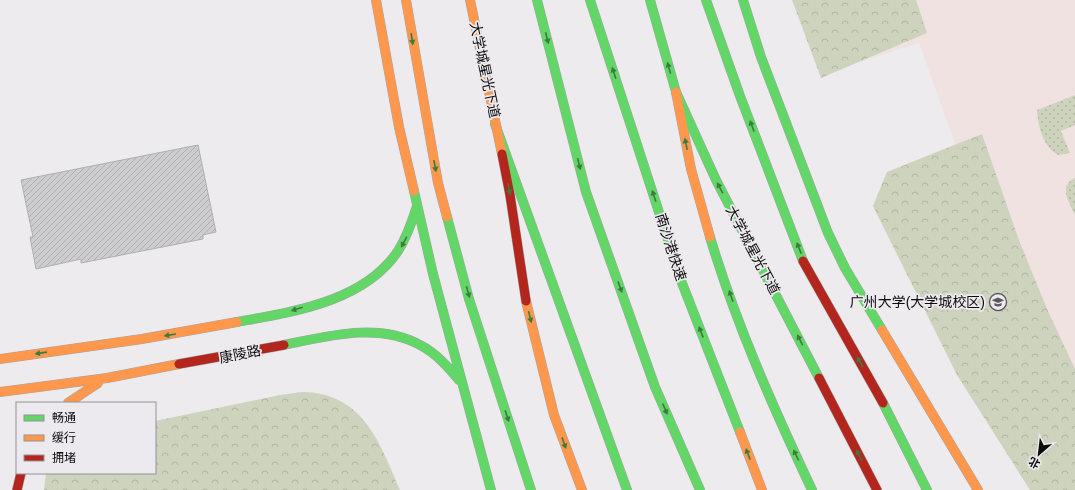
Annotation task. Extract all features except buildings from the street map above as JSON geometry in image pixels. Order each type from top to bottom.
[{"type":"main road","points":[[376,0],[398,127],[491,490]]},
{"type":"main road","points":[[406,0],[438,183],[469,299],[531,489]]},
{"type":"main road","name":"大学城星光下道","points":[[470,0],[510,195],[525,297],[554,415],[582,490]]},
{"type":"main road","points":[[537,0],[586,192],[655,387],[700,490]]},
{"type":"main road","name":"南沙港快速","points":[[590,0],[682,284],[762,490]]},
{"type":"main road","name":"大学城星光下道","points":[[650,0],[676,92],[716,180],[877,490]]},
{"type":"main road","points":[[706,0],[740,96],[804,262],[879,396],[927,490]]},
{"type":"main road","points":[[743,0],[761,57],[828,233],[845,268],[978,490]]},
{"type":"main road","points":[[676,92],[691,170],[718,259],[748,346],[780,422],[812,490]]},
{"type":"main road","points":[[496,124],[626,490]]},
{"type":"main road","points":[[0,359],[172,335],[282,313],[338,296],[365,282],[386,265],[405,243],[417,205]]},
{"type":"main road","name":"康陵路","points":[[0,392],[107,378],[340,334],[368,332],[391,333],[414,341],[432,351],[447,365],[463,384]]},
{"type":"main road","points":[[70,402],[107,378]]},
{"type":"main road","points":[[18,490],[21,474]]},
{"type":"shaded area","name":"广州大学(大学城校区)","points":[[833,0],[1075,0],[1075,490],[1030,490],[957,375],[873,206],[887,172],[955,144],[919,43],[856,63]]},
{"type":"green space","points":[[792,0],[916,0],[927,33],[821,78]]},
{"type":"green space","points":[[1075,95],[1075,125],[1061,131],[1070,153],[1058,155],[1049,147],[1042,136],[1037,110]]},
{"type":"green space","points":[[982,134],[1019,240],[1047,309],[1075,369],[1075,490],[1030,490],[957,375],[873,206],[887,172]]},
{"type":"green space","points":[[1075,178],[1075,215],[1066,195],[1066,190],[1070,181]]},
{"type":"green space","points":[[303,392],[324,395],[341,401],[355,411],[376,439],[385,455],[400,490],[44,490],[46,474],[156,474],[156,421],[280,395]]},
{"type":"traffic: fast","points":[[537,0],[586,192],[655,387],[700,490]]},
{"type":"traffic: fast","points":[[590,0],[682,283],[740,432]]},
{"type":"traffic: fast","points":[[650,0],[676,92],[716,180],[819,378]]},
{"type":"traffic: fast","points":[[706,0],[740,96],[803,261]]},
{"type":"traffic: fast","points":[[743,0],[761,57],[828,233],[845,268],[882,330]]},
{"type":"traffic: fast","points":[[495,124],[627,490]]},
{"type":"traffic: fast","points":[[414,191],[433,274],[491,490]]},
{"type":"traffic: fast","points":[[237,322],[303,309],[347,293],[366,282],[384,268],[398,251],[407,235],[417,206]]},
{"type":"traffic: fast","points":[[447,217],[469,299],[531,490]]},
{"type":"traffic: fast","points":[[710,237],[731,302],[743,333],[783,428],[812,490]]},
{"type":"traffic: fast","points":[[284,345],[353,333],[388,334],[404,338],[426,348],[451,370],[459,380]]},
{"type":"traffic: fast","points":[[883,403],[927,490]]},
{"type":"traffic: slow","points":[[376,0],[399,127],[414,191]]},
{"type":"traffic: slow","points":[[406,0],[438,183],[447,217]]},
{"type":"traffic: slow","points":[[470,0],[502,154]]},
{"type":"traffic: slow","points":[[676,92],[691,169],[710,237]]},
{"type":"traffic: slow","points":[[526,301],[554,415],[582,490]]},
{"type":"traffic: slow","points":[[0,359],[142,339],[237,322]]},
{"type":"traffic: slow","points":[[882,330],[978,490]]},
{"type":"traffic: slow","points":[[0,392],[107,378],[179,364]]},
{"type":"traffic: slow","points":[[70,402],[98,383]]},
{"type":"traffic: slow","points":[[740,432],[762,490]]},
{"type":"traffic: jam","points":[[502,154],[510,195],[526,301]]},
{"type":"traffic: jam","points":[[803,261],[883,403]]},
{"type":"traffic: jam","points":[[179,364],[284,345]]},
{"type":"traffic: jam","points":[[819,378],[877,490]]},
{"type":"traffic: jam","points":[[17,490],[21,474]]},
{"type":"place","name":"广州大学(大学城校区)","points":[[998,302]]}]
